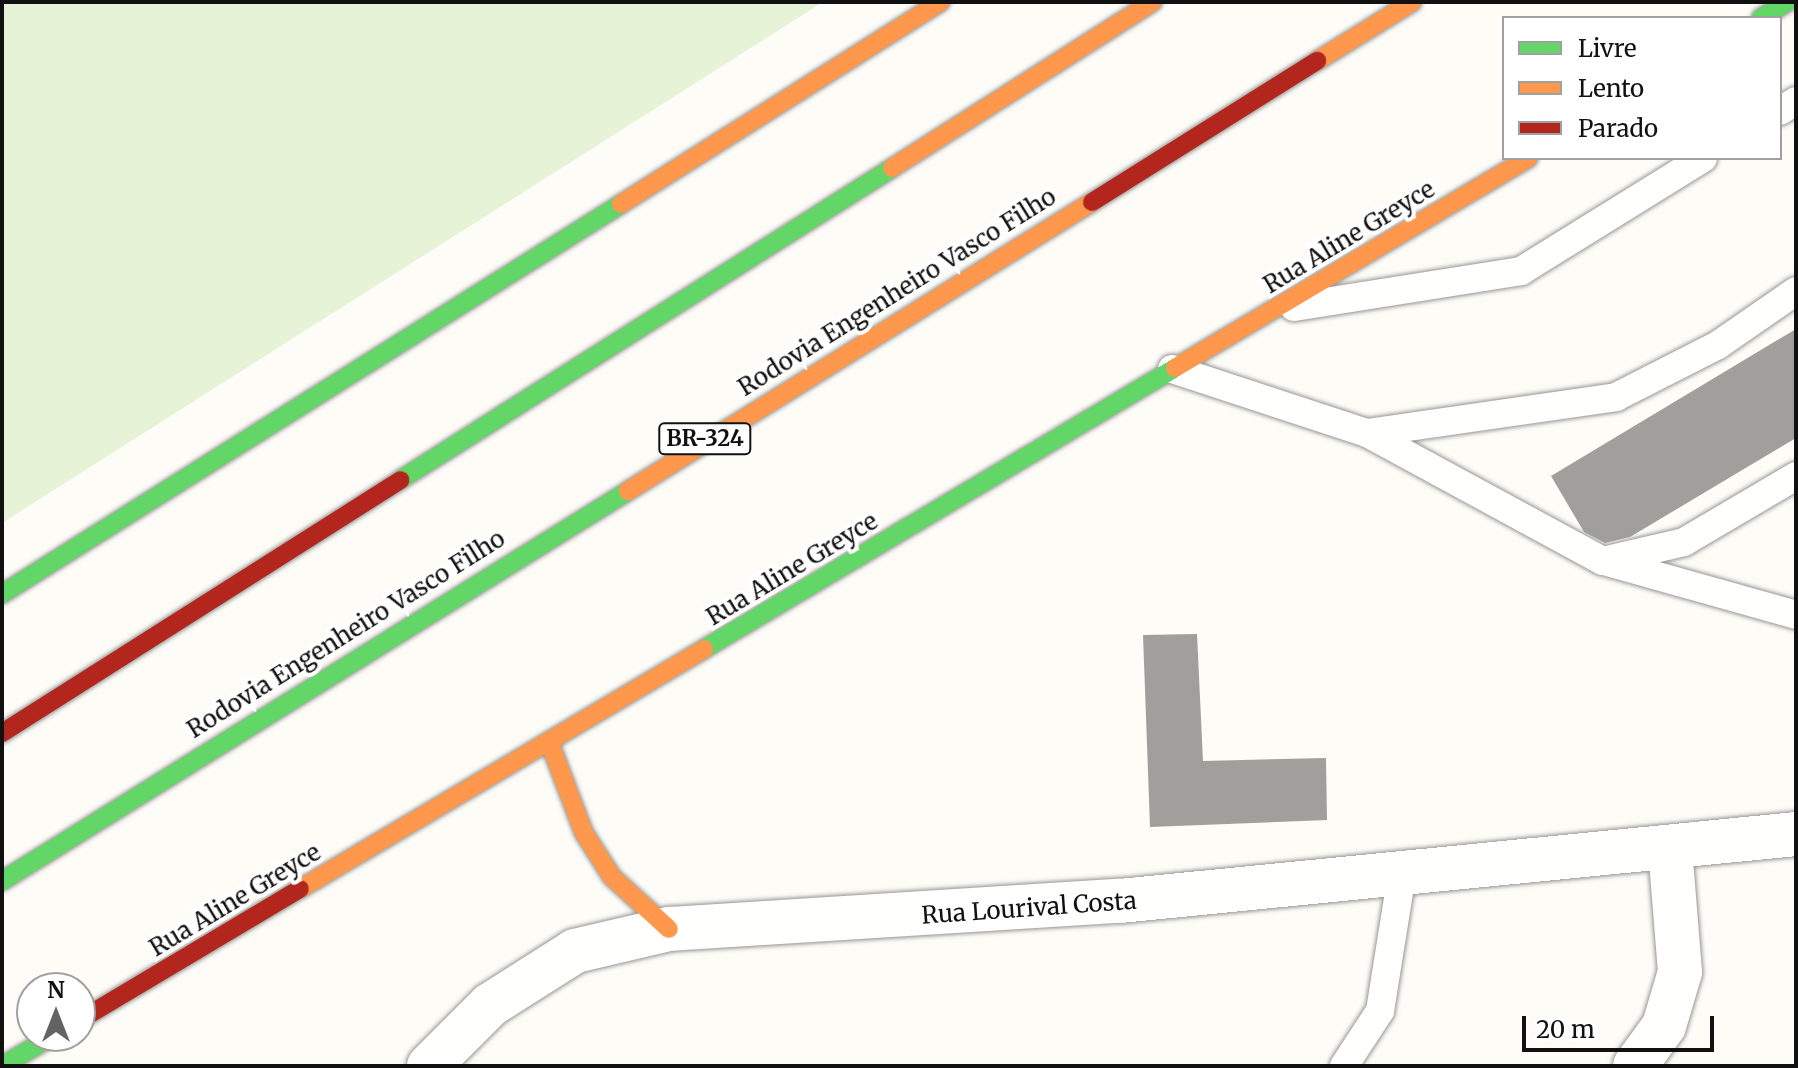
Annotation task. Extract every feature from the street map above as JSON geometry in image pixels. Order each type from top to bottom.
[{"type":"main road","points":[[2,594],[941,2]]},
{"type":"main road","points":[[2,733],[1153,2]]},
{"type":"main road","name":"Rodovia Engenheiro Vasco Filho","points":[[2,881],[1412,2]]},
{"type":"main road","points":[[1764,16],[1788,2]]},
{"type":"main road","name":"Rua Aline Greyce","points":[[96,1010],[1525,160]]},
{"type":"main road","points":[[549,741],[584,833],[612,877],[669,929]]},
{"type":"main road","points":[[2,1066],[26,1052]]},
{"type":"street","name":"Rua Lourival Costa","points":[[429,1066],[490,1005],[575,951],[669,929],[1120,901],[1796,834]]},
{"type":"street","points":[[1635,1066],[1664,1026],[1680,972],[1670,847]]},
{"type":"lane","points":[[1274,310],[1521,271],[1700,160]]},
{"type":"lane","points":[[1367,433],[1616,397],[1718,345],[1796,291]]},
{"type":"lane","points":[[1172,369],[1367,433],[1603,561],[1796,615]]},
{"type":"lane","points":[[1603,561],[1684,542],[1796,476]]},
{"type":"lane","points":[[1344,1066],[1380,1011],[1402,873]]},
{"type":"green space","points":[[2,2],[823,2],[2,523]]},
{"type":"building","points":[[1796,329],[1796,438],[1630,537],[1605,543],[1584,532],[1551,476]]},
{"type":"building","points":[[1197,634],[1203,761],[1326,758],[1327,820],[1150,827],[1143,635]]},
{"type":"traffic: fast","points":[[1764,16],[1788,2]]},
{"type":"traffic: fast","points":[[400,480],[892,168]]},
{"type":"traffic: fast","points":[[2,594],[621,204]]},
{"type":"traffic: fast","points":[[704,649],[1175,368]]},
{"type":"traffic: fast","points":[[2,881],[628,491]]},
{"type":"traffic: fast","points":[[2,1066],[26,1052]]},
{"type":"traffic: slow","points":[[621,204],[941,2]]},
{"type":"traffic: slow","points":[[892,168],[1153,2]]},
{"type":"traffic: slow","points":[[1317,61],[1412,2]]},
{"type":"traffic: slow","points":[[1175,368],[1525,160]]},
{"type":"traffic: slow","points":[[628,491],[1092,202]]},
{"type":"traffic: slow","points":[[300,889],[704,649]]},
{"type":"traffic: slow","points":[[549,741],[584,833],[612,877],[669,929]]},
{"type":"traffic: jam","points":[[1092,202],[1317,61]]},
{"type":"traffic: jam","points":[[2,733],[400,480]]},
{"type":"traffic: jam","points":[[96,1010],[300,889]]}]
